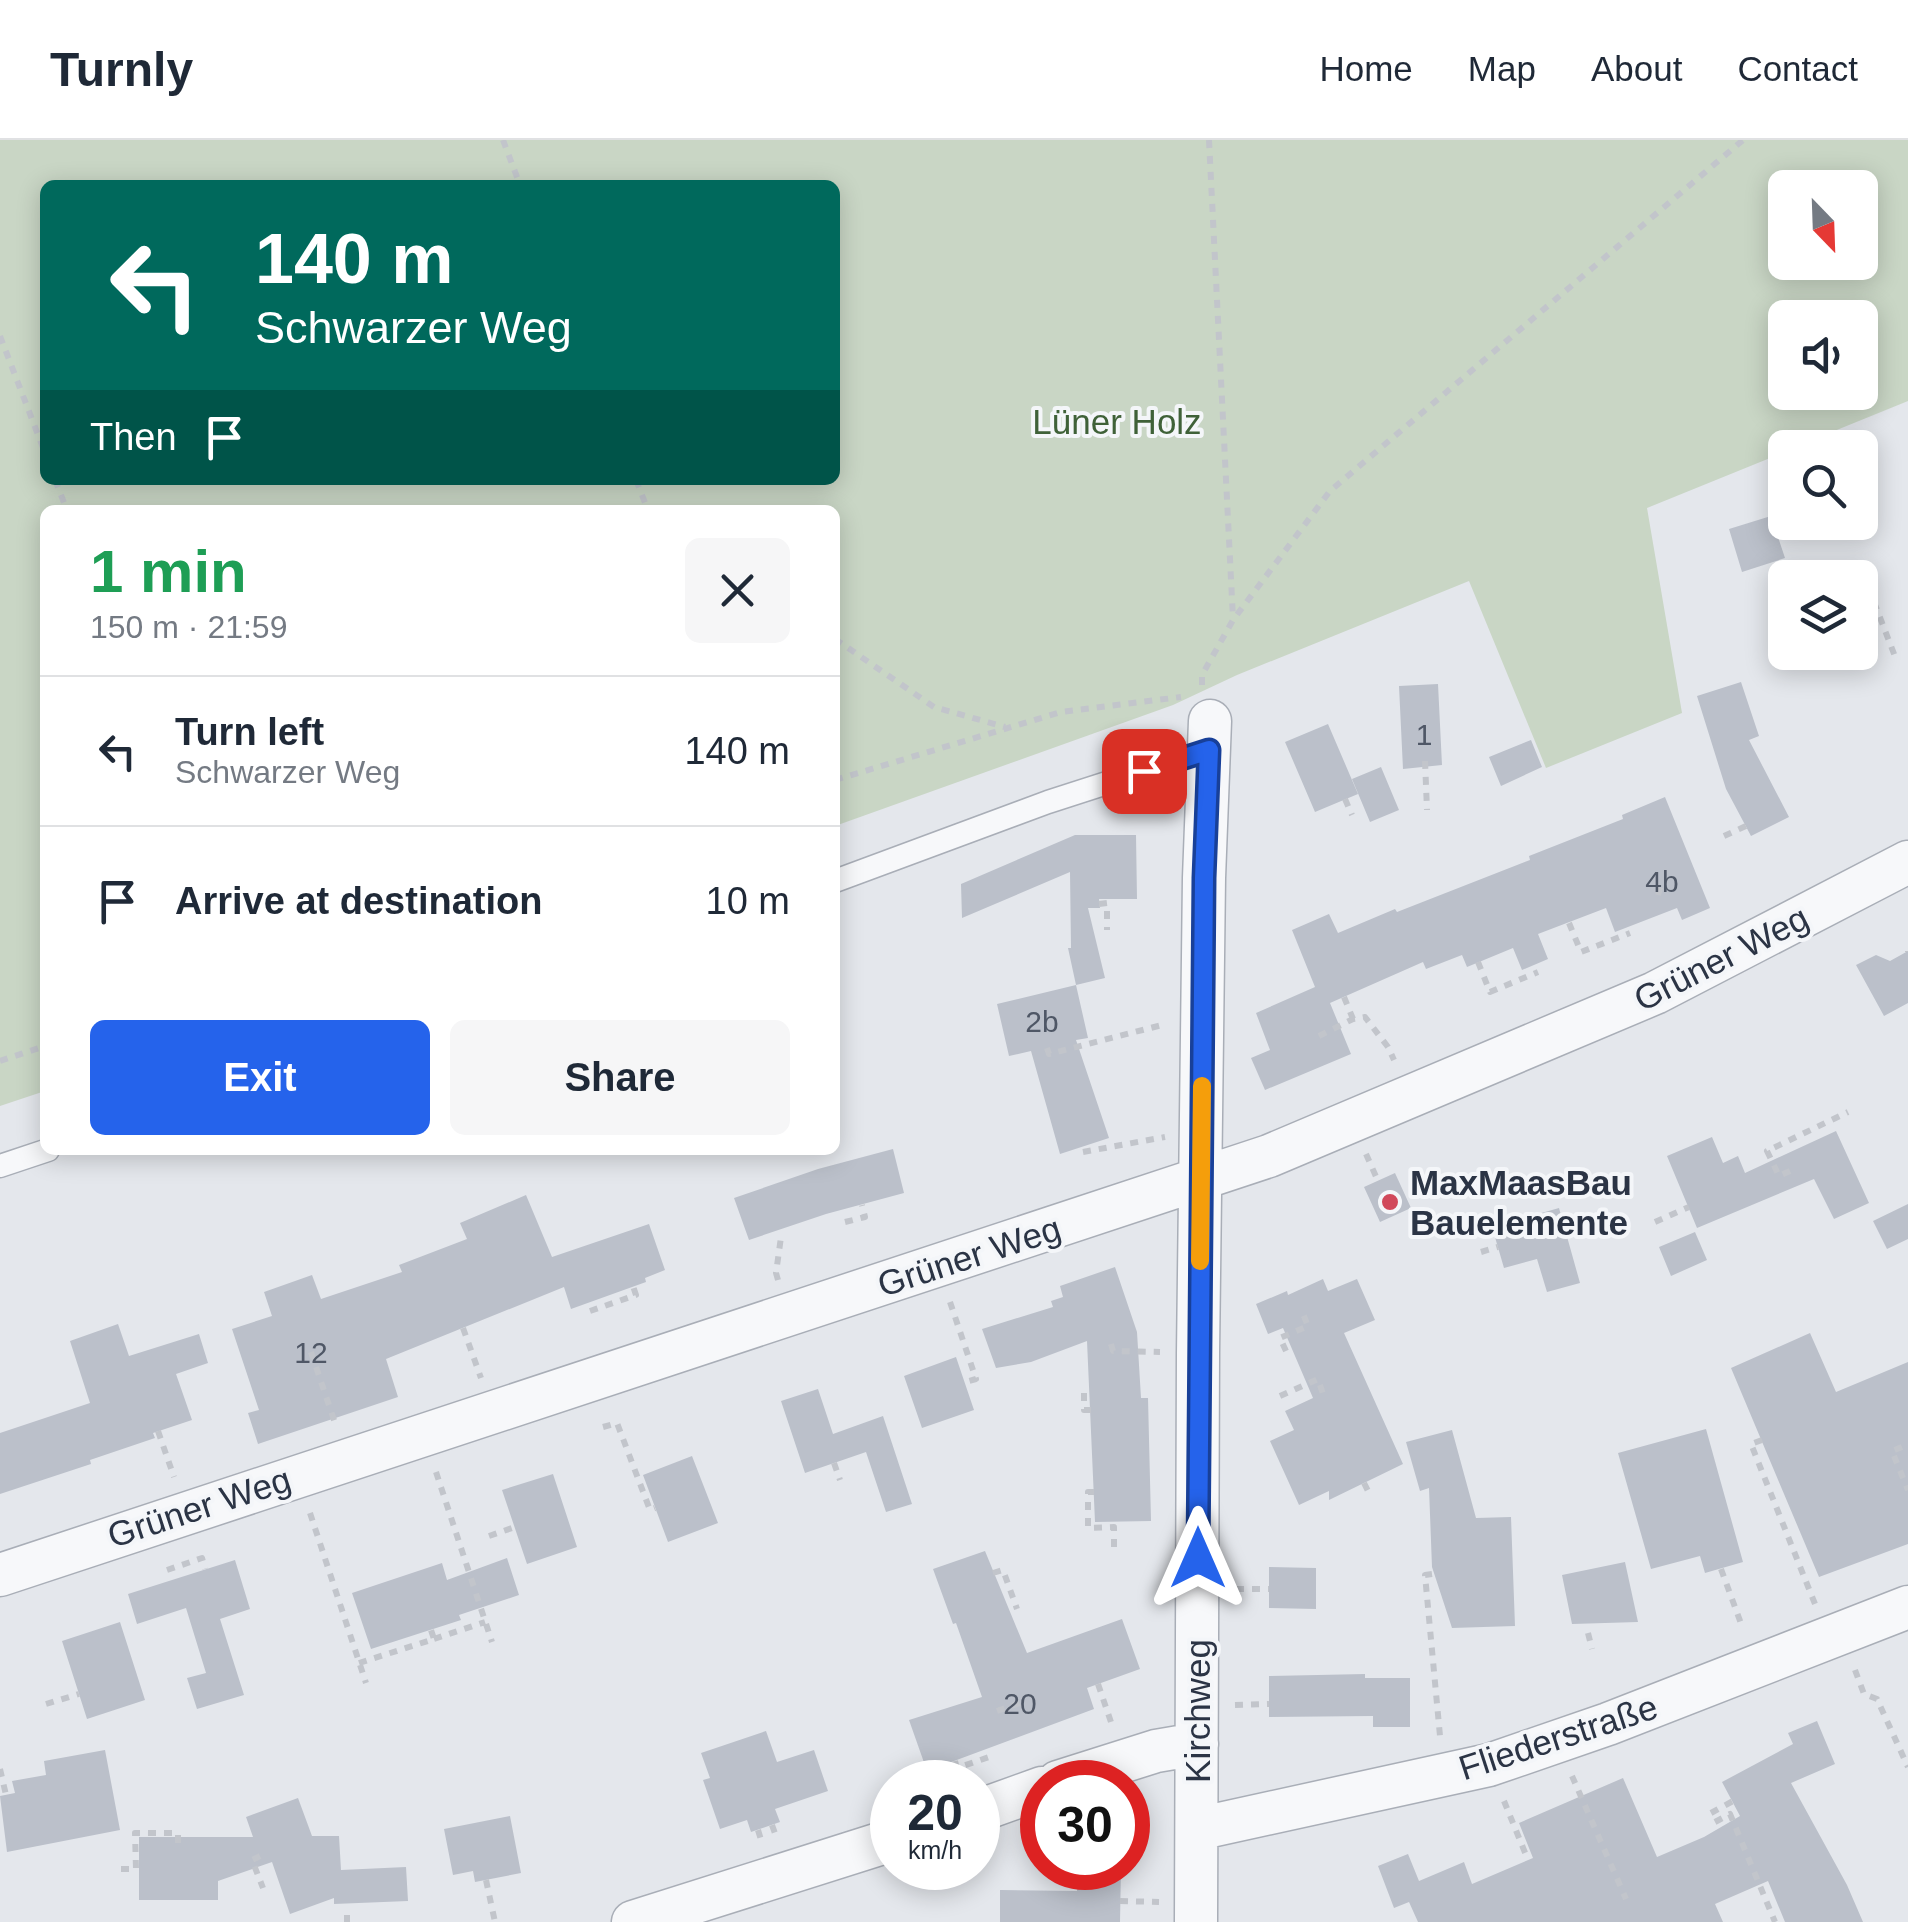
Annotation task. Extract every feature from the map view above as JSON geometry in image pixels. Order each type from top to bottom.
[{"type":"street","name":"Kirchweg","points":[[1196,1922],[1202,715]]},
{"type":"street","name":"Grüner Weg","points":[[0,1575],[1269,1156],[1655,993],[1908,862]]},
{"type":"street","name":"Fliederstraße","points":[[1196,1829],[1489,1764],[1558,1742],[1908,1607]]},
{"type":"street","points":[[1125,1760],[1197,1744]]},
{"type":"street","points":[[634,1922],[870,1847]]},
{"type":"lane","points":[[840,879],[1048,802],[1202,715]]},
{"type":"lane","points":[[0,1166],[40,1153]]},
{"type":"path","points":[[503,140],[518,180]]},
{"type":"path","points":[[1209,140],[1233,620]]},
{"type":"path","points":[[840,779],[1061,712],[1202,715],[1202,675],[1233,620],[1330,491],[1743,140]]},
{"type":"path","points":[[0,336],[40,440]]},
{"type":"path","points":[[1878,613],[1896,660]]},
{"type":"path","points":[[840,642],[934,707],[1009,728]]},
{"type":"path","points":[[1424,761],[1427,810]]},
{"type":"path","points":[[1345,800],[1352,815]]},
{"type":"path","points":[[1724,836],[1746,826]]},
{"type":"path","points":[[1658,895],[1662,881]]},
{"type":"path","points":[[1100,904],[1107,903],[1107,930]]},
{"type":"path","points":[[1569,922],[1581,952],[1630,932]]},
{"type":"path","points":[[1478,962],[1490,992],[1538,972]]},
{"type":"path","points":[[1344,997],[1352,1018]]},
{"type":"path","points":[[1047,1048],[1049,1054],[1202,1015]]},
{"type":"path","points":[[1319,1036],[1352,1018],[1365,1017],[1388,1047],[1410,1098]]},
{"type":"path","points":[[0,1062],[40,1048]]},
{"type":"path","points":[[1790,1172],[1780,1176],[1767,1150],[1848,1112]]},
{"type":"path","points":[[1083,1152],[1201,1130]]},
{"type":"path","points":[[845,1222],[865,1216],[862,1205]]},
{"type":"path","points":[[1655,1222],[1689,1207]]},
{"type":"path","points":[[1480,1252],[1498,1247]]},
{"type":"path","points":[[938,1266],[976,1379],[965,1382]]},
{"type":"path","points":[[590,1311],[636,1295],[633,1286]]},
{"type":"path","points":[[1286,1351],[1280,1338],[1308,1326],[1302,1311]]},
{"type":"path","points":[[463,1328],[493,1411]]},
{"type":"path","points":[[1111,1344],[1113,1351],[1198,1353]]},
{"type":"path","points":[[312,1352],[347,1459]]},
{"type":"path","points":[[1280,1396],[1318,1379],[1323,1394]]},
{"type":"path","points":[[1084,1392],[1084,1410],[1092,1410]]},
{"type":"path","points":[[603,1427],[617,1422],[650,1510],[655,1508]]},
{"type":"path","points":[[158,1431],[185,1512]]},
{"type":"path","points":[[424,1434],[492,1642]]},
{"type":"path","points":[[1762,1440],[1752,1444],[1834,1635],[1864,1694],[1876,1699],[1908,1766]]},
{"type":"path","points":[[1902,1447],[1892,1452],[1908,1490]]},
{"type":"path","points":[[834,1463],[840,1480]]},
{"type":"path","points":[[298,1475],[366,1683]]},
{"type":"path","points":[[1364,1483],[1368,1493]]},
{"type":"path","points":[[1094,1492],[1088,1492],[1088,1528],[1114,1528],[1114,1549]]},
{"type":"path","points":[[489,1536],[514,1527]]},
{"type":"path","points":[[167,1570],[202,1558],[206,1569]]},
{"type":"path","points":[[1722,1569],[1756,1667]]},
{"type":"path","points":[[993,1573],[1002,1570],[1017,1608]]},
{"type":"path","points":[[1432,1574],[1425,1576],[1443,1775]]},
{"type":"path","points":[[360,1662],[432,1634],[485,1622]]},
{"type":"path","points":[[1588,1633],[1592,1649]]},
{"type":"path","points":[[46,1704],[79,1694]]},
{"type":"path","points":[[998,1711],[1020,1703]]},
{"type":"path","points":[[1558,1742],[1626,1899]]},
{"type":"path","points":[[980,1760],[992,1756]]},
{"type":"path","points":[[1489,1764],[1528,1860]]},
{"type":"path","points":[[0,1769],[6,1795]]},
{"type":"path","points":[[1711,1812],[1732,1801]]},
{"type":"path","points":[[1716,1822],[1730,1814],[1775,1922]]},
{"type":"path","points":[[121,1869],[136,1869],[135,1833],[178,1834],[178,1844]]},
{"type":"path","points":[[260,1856],[252,1860],[263,1888]]},
{"type":"path","points":[[486,1880],[495,1922]]},
{"type":"green space","name":"Lüner Holz","points":[[0,140],[1908,140],[1908,401],[1837,430],[1768,430],[1768,459],[1647,508],[1682,713],[1546,768],[1469,581],[1173,705],[840,824],[840,505],[40,505],[40,1093],[0,1106]]},
{"type":"building","points":[[1768,517],[1768,540],[1779,540],[1785,558],[1768,560],[1768,564],[1742,572],[1729,529]]},
{"type":"building","points":[[1741,682],[1759,736],[1749,740],[1789,817],[1751,836],[1726,789],[1697,696]]},
{"type":"building","points":[[1438,684],[1442,765],[1403,769],[1399,686]]},
{"type":"building","points":[[1328,724],[1358,794],[1315,812],[1285,742]]},
{"type":"building","points":[[1531,740],[1542,767],[1501,786],[1489,757]]},
{"type":"building","points":[[1381,767],[1399,810],[1370,822],[1352,779]]},
{"type":"building","points":[[1665,797],[1710,908],[1682,920],[1677,908],[1615,932],[1606,908],[1538,934],[1548,959],[1522,970],[1513,948],[1467,967],[1462,955],[1426,969],[1423,962],[1330,1003],[1351,1054],[1265,1090],[1251,1058],[1270,1050],[1256,1013],[1315,987],[1292,930],[1329,914],[1338,933],[1395,909],[1397,912],[1530,860],[1529,856],[1623,819],[1622,815]]},
{"type":"building","points":[[1075,835],[1136,835],[1137,899],[1099,899],[1100,908],[1088,908],[1105,978],[1076,985],[1068,948],[1070,872],[962,918],[961,884]]},
{"type":"building","points":[[1908,951],[1908,1003],[1884,1016],[1856,965],[1876,955],[1890,961]]},
{"type":"building","points":[[1076,985],[1088,1038],[1076,1040],[1109,1138],[1060,1154],[1031,1051],[1009,1056],[997,1004]]},
{"type":"building","points":[[1836,1131],[1869,1203],[1834,1219],[1814,1179],[1697,1228],[1667,1156],[1712,1137],[1723,1163],[1738,1156],[1745,1173]]},
{"type":"building","points":[[893,1149],[904,1193],[749,1240],[734,1198]]},
{"type":"building","name":"MaxMaasBau Bauelemente","points":[[1395,1173],[1411,1208],[1380,1222],[1364,1187]]},
{"type":"building","points":[[526,1195],[552,1257],[649,1224],[665,1270],[645,1278],[646,1282],[571,1309],[564,1287],[386,1359],[398,1397],[258,1444],[248,1413],[259,1410],[232,1329],[272,1316],[264,1292],[312,1275],[321,1299],[402,1272],[399,1265],[467,1239],[460,1223]]},
{"type":"building","points":[[1908,1204],[1908,1239],[1887,1249],[1873,1221]]},
{"type":"building","points":[[1559,1208],[1580,1283],[1547,1292],[1537,1259],[1504,1268],[1492,1227]]},
{"type":"building","points":[[1695,1232],[1707,1260],[1671,1276],[1659,1247]]},
{"type":"building","points":[[1115,1267],[1137,1332],[1141,1398],[1148,1398],[1151,1521],[1095,1522],[1087,1341],[1031,1362],[996,1368],[982,1329],[1053,1307],[1051,1301],[1063,1297],[1060,1286]]},
{"type":"building","points":[[1323,1279],[1328,1291],[1357,1279],[1375,1320],[1344,1333],[1403,1464],[1329,1500],[1329,1491],[1299,1505],[1270,1441],[1294,1430],[1285,1411],[1313,1398],[1283,1328],[1268,1334],[1256,1304]]},
{"type":"building","points":[[118,1324],[129,1356],[199,1334],[208,1363],[176,1374],[192,1420],[153,1433],[155,1438],[90,1460],[91,1464],[0,1494],[0,1433],[90,1403],[70,1341]]},
{"type":"building","points":[[1810,1333],[1836,1392],[1908,1362],[1908,1544],[1819,1577],[1731,1368]]},
{"type":"building","points":[[956,1357],[974,1410],[922,1428],[904,1376]]},
{"type":"building","points":[[818,1389],[833,1434],[883,1416],[912,1504],[886,1512],[866,1452],[805,1473],[781,1401]]},
{"type":"building","points":[[1706,1429],[1743,1562],[1705,1573],[1700,1556],[1651,1569],[1618,1453]]},
{"type":"building","points":[[1452,1430],[1476,1518],[1511,1517],[1515,1626],[1452,1628],[1432,1567],[1429,1488],[1420,1491],[1406,1442]]},
{"type":"building","points":[[692,1456],[718,1523],[668,1542],[643,1475]]},
{"type":"building","points":[[553,1474],[577,1547],[527,1564],[502,1490]]},
{"type":"building","points":[[985,1551],[1027,1653],[1122,1619],[1140,1669],[1087,1688],[1094,1709],[957,1760],[923,1760],[909,1720],[982,1697],[933,1569]]},
{"type":"building","points":[[507,1558],[519,1595],[459,1615],[461,1620],[371,1649],[352,1593],[442,1563],[447,1580]]},
{"type":"building","points":[[235,1560],[250,1609],[220,1619],[244,1695],[197,1709],[187,1678],[206,1673],[186,1608],[137,1624],[128,1594]]},
{"type":"building","points":[[1625,1562],[1638,1622],[1572,1624],[1562,1575]]},
{"type":"building","points":[[1269,1567],[1316,1568],[1316,1609],[1269,1608]]},
{"type":"building","points":[[120,1622],[145,1700],[87,1719],[62,1641]]},
{"type":"building","points":[[1365,1674],[1365,1678],[1410,1678],[1410,1727],[1373,1727],[1373,1716],[1269,1717],[1269,1676]]},
{"type":"building","points":[[1817,1721],[1835,1764],[1791,1783],[1863,1922],[1785,1922],[1768,1881],[1715,1904],[1723,1922],[1418,1922],[1409,1902],[1394,1908],[1378,1866],[1408,1854],[1419,1881],[1464,1862],[1472,1884],[1533,1858],[1519,1823],[1623,1778],[1657,1857],[1704,1837],[1740,1816],[1722,1782],[1793,1744],[1788,1733]]},
{"type":"building","points":[[766,1731],[777,1762],[814,1750],[828,1791],[775,1809],[780,1822],[751,1832],[747,1820],[720,1829],[703,1780],[710,1778],[701,1753]]},
{"type":"building","points":[[105,1750],[120,1830],[7,1852],[0,1796],[15,1793],[12,1781],[46,1775],[44,1761]]},
{"type":"building","points":[[298,1798],[312,1836],[339,1836],[341,1870],[406,1867],[408,1901],[334,1904],[334,1898],[290,1914],[272,1862],[218,1881],[218,1900],[139,1900],[139,1837],[253,1837],[246,1817]]},
{"type":"building","points":[[510,1816],[521,1873],[475,1882],[473,1871],[453,1875],[444,1829]]},
{"type":"building","points":[[1000,1890],[1121,1890],[1120,1922],[1000,1922]]},
{"type":"slow traffic","points":[[1200,1261],[1202,1086]]},
{"type":"place","name":"MaxMaasBau Bauelemente","points":[[1390,1202]]},
{"type":"route","points":[[1144,771],[1209,750],[1204,878],[1198,1558]]}]
